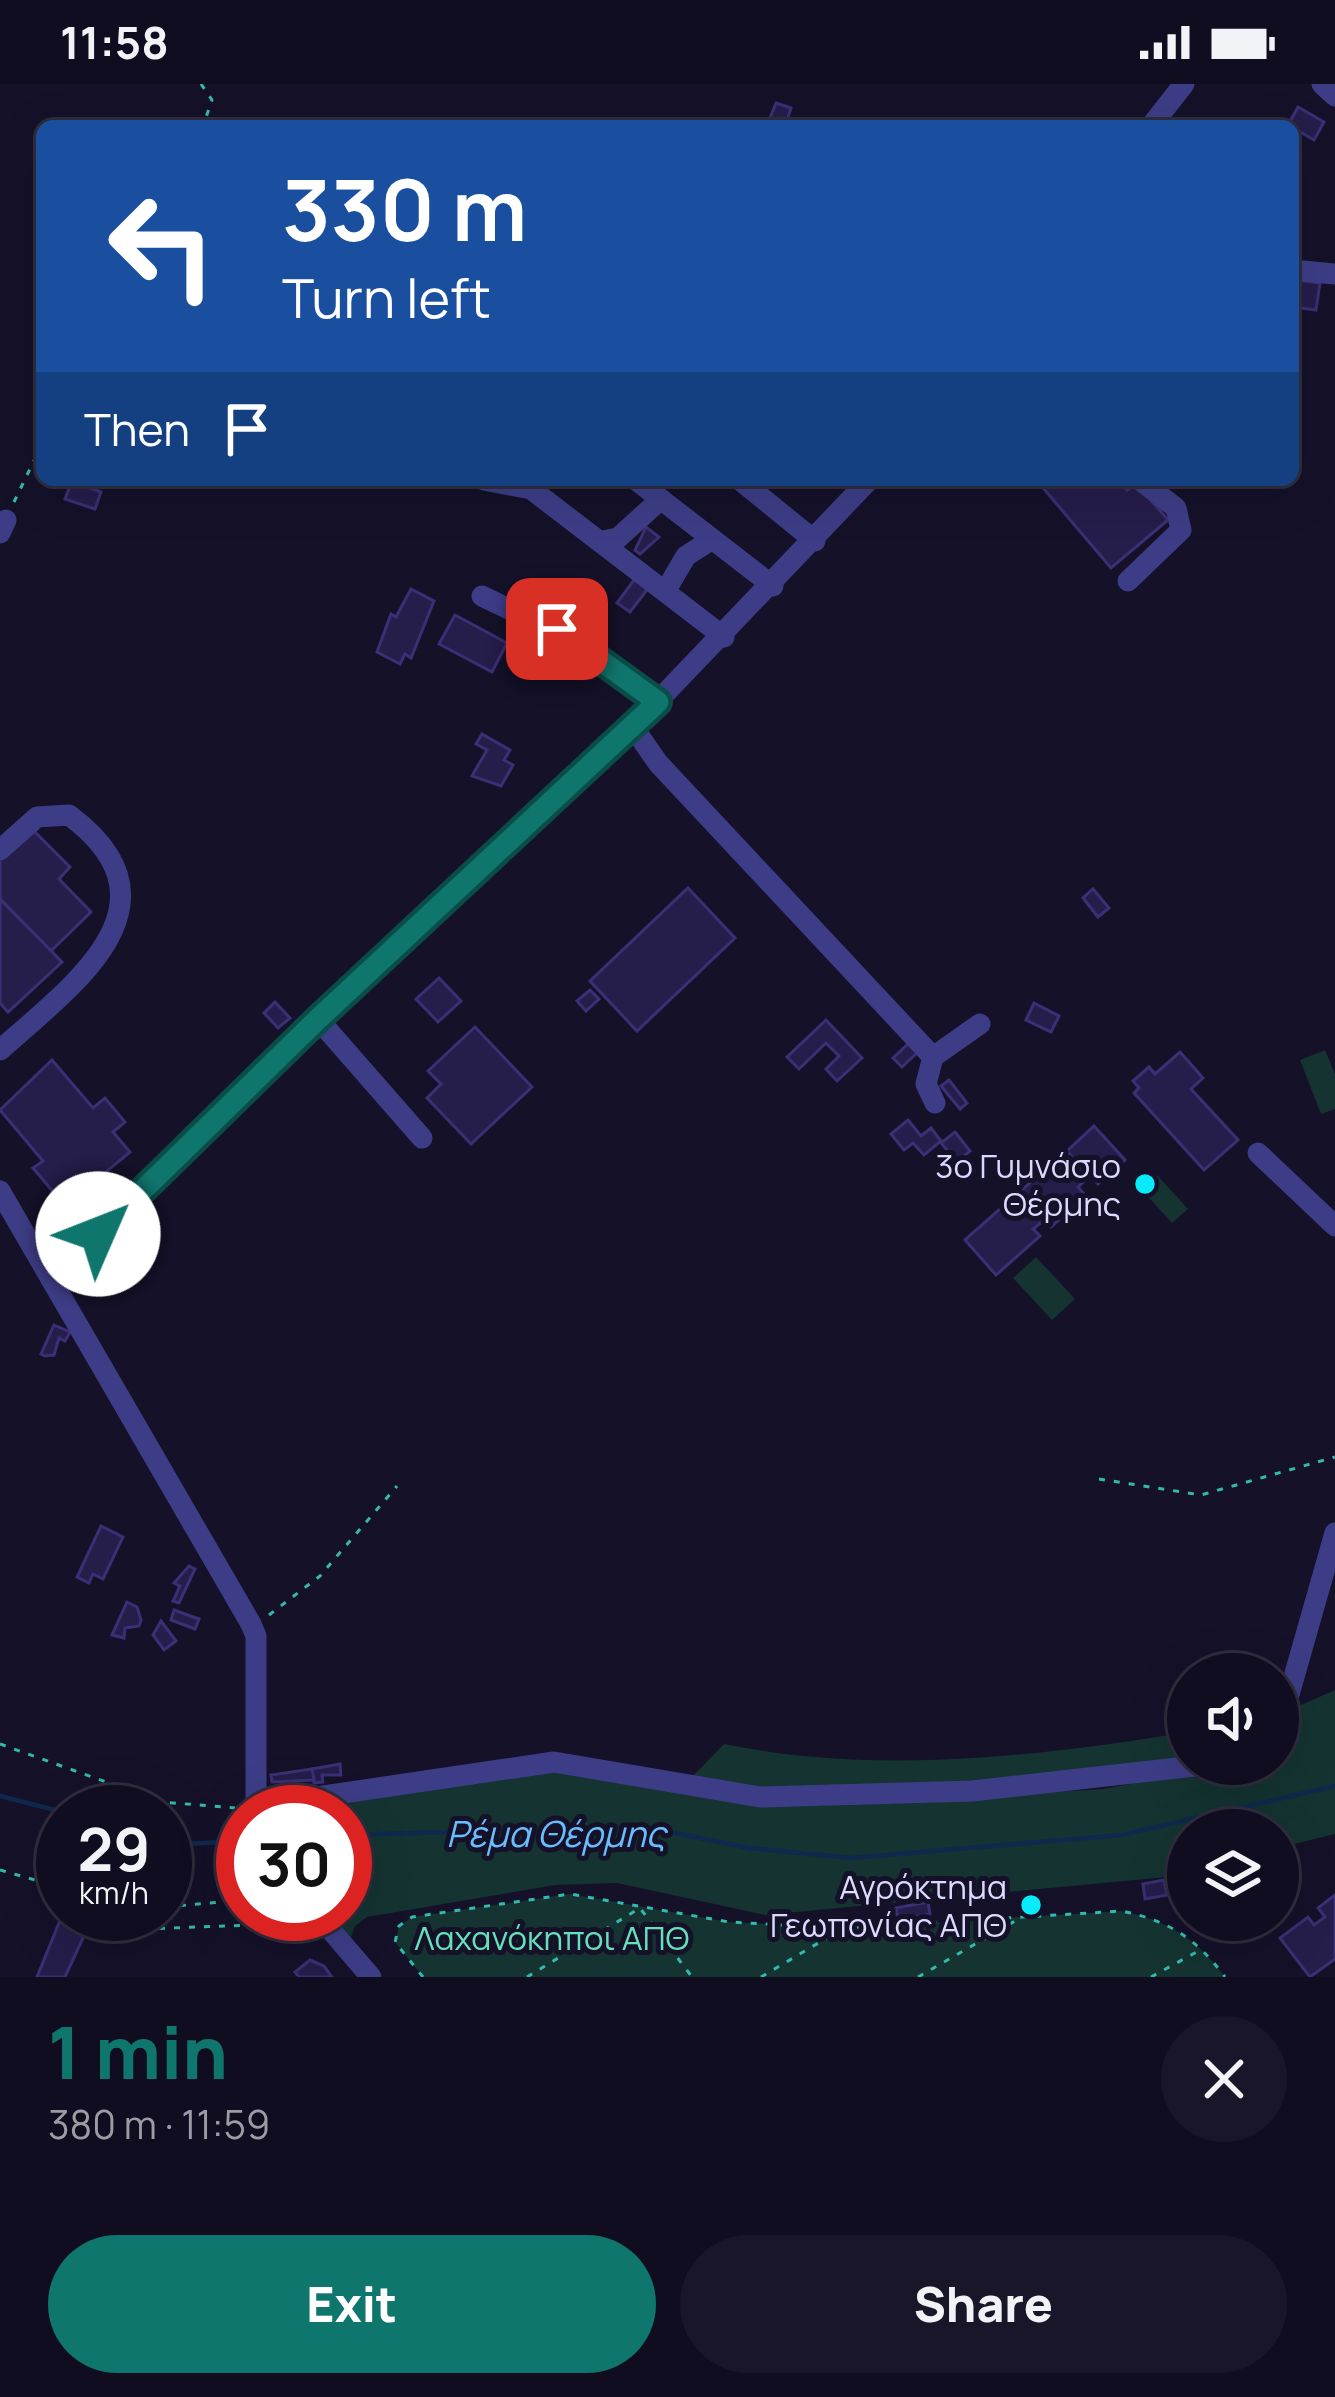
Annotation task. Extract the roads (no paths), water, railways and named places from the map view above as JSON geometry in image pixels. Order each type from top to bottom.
[{"type":"street","points":[[1156,120],[1184,84]]},
{"type":"street","points":[[1322,84],[1335,96]]},
{"type":"street","points":[[1299,271],[1335,274]]},
{"type":"street","points":[[516,486],[532,489],[724,637]]},
{"type":"street","points":[[644,486],[773,586]]},
{"type":"street","points":[[747,486],[815,541]]},
{"type":"street","points":[[51,1279],[318,1019],[633,728],[864,486]]},
{"type":"street","points":[[1128,581],[1181,530],[1176,508],[1148,486]]},
{"type":"street","points":[[602,541],[618,538],[661,499]]},
{"type":"street","points":[[666,590],[686,556],[710,540]]},
{"type":"street","points":[[482,596],[593,650],[658,702]]},
{"type":"street","points":[[633,728],[658,763],[933,1057]]},
{"type":"street","points":[[0,850],[37,817],[69,815],[118,864],[124,888],[121,910],[87,969],[0,1050]]},
{"type":"street","points":[[318,1019],[422,1138]]},
{"type":"street","points":[[935,1103],[926,1084],[933,1057],[980,1024]]},
{"type":"street","points":[[1258,1153],[1335,1226]]},
{"type":"street","points":[[0,1191],[251,1624],[256,1636],[255,1785]]},
{"type":"street","points":[[1299,1655],[1335,1533]]},
{"type":"street","points":[[372,1791],[554,1762],[760,1797],[972,1791],[1167,1769]]},
{"type":"street","points":[[341,1941],[371,1977]]},
{"type":"waterway","name":"Ρέμα Θέρμης","points":[[372,1834],[646,1827],[749,1848],[851,1858],[1122,1835],[1335,1786]]},
{"type":"waterway","name":"Ρέμα Θέρμης","points":[[0,1796],[36,1805]]},
{"type":"waterway","name":"Ρέμα Θέρμης","points":[[192,1844],[216,1842]]},
{"type":"place","name":"3ο Γυμνάσιο Θέρμης","points":[[1145,1184]]},
{"type":"place","name":"Αγρόκτημα Γεωπονίας ΑΠΘ","points":[[1031,1905]]},
{"type":"park label","name":"Λαχανόκηποι ΑΠΘ","points":[[552,1937]]}]
